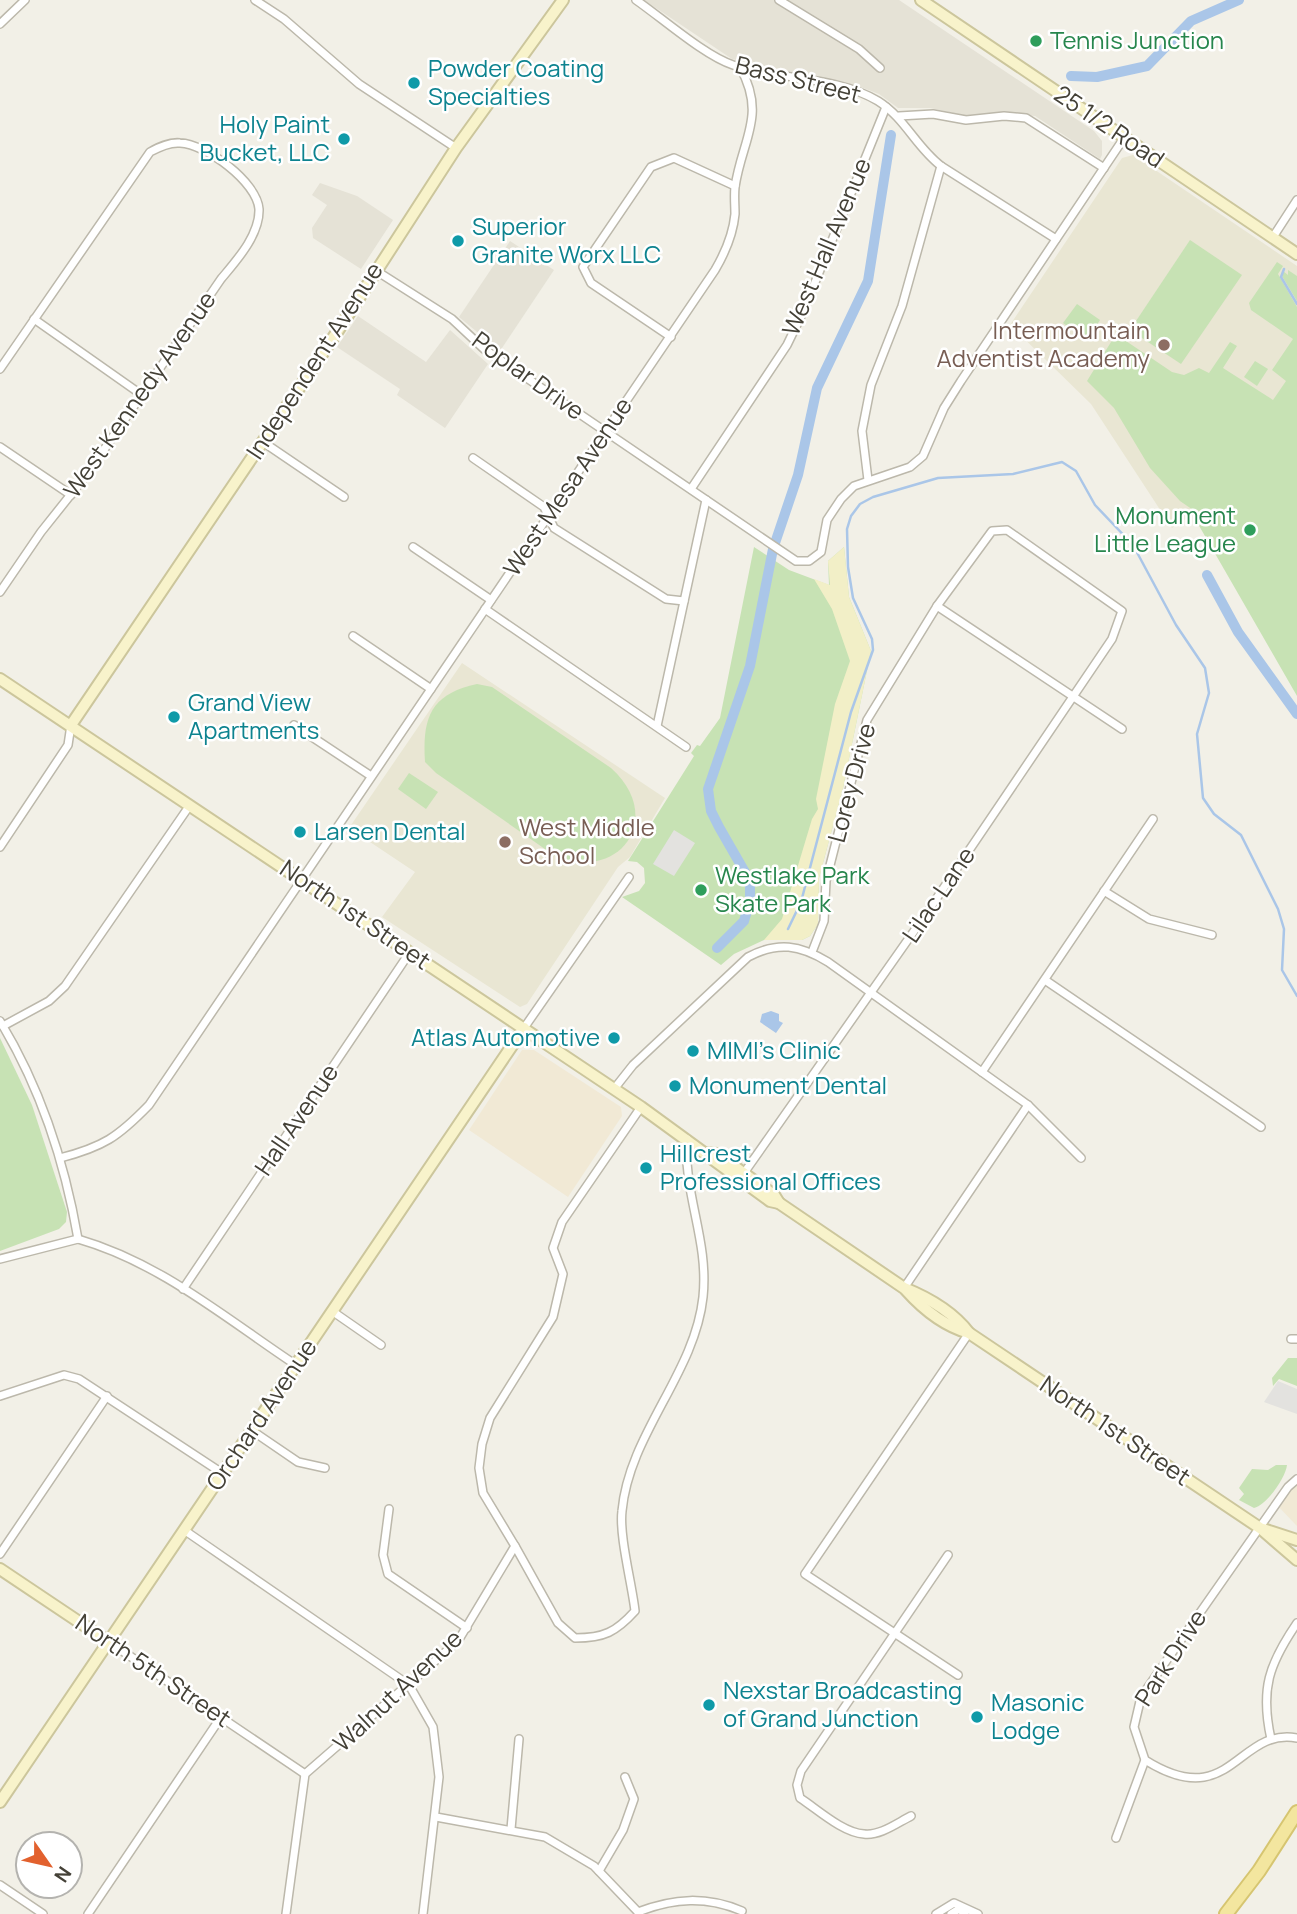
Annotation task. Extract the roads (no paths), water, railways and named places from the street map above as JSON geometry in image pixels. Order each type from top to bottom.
[{"type":"main road","points":[[1226,1914],[1259,1871],[1297,1812]]},
{"type":"street","points":[[0,24],[26,0]]},
{"type":"street","points":[[255,0],[284,19],[359,84],[456,148]]},
{"type":"street","name":"Independent Avenue","points":[[71,725],[263,442],[456,148],[563,0]]},
{"type":"street","name":"Bass Street","points":[[636,0],[723,60],[740,67],[853,91],[886,107],[899,116],[927,155],[941,166],[1056,239]]},
{"type":"street","points":[[779,0],[859,49],[880,68]]},
{"type":"street","name":"25 1/2 Road","points":[[921,0],[1297,254]]},
{"type":"street","name":"West Mesa Avenue","points":[[60,1158],[97,1148],[124,1130],[149,1105],[671,337],[725,253],[735,214],[735,186],[752,127],[754,104],[748,82],[740,67]]},
{"type":"street","name":"West Hall Avenue","points":[[691,489],[787,345],[803,313],[886,107]]},
{"type":"street","points":[[899,116],[933,114],[966,120],[1004,116],[1026,118],[1104,168]]},
{"type":"street","points":[[941,166],[902,306],[871,385],[862,431],[868,480],[910,467],[923,456],[955,390],[1124,138]]},
{"type":"street","name":"West Kennedy Avenue","points":[[0,592],[245,249],[256,226],[259,209],[252,191],[234,171],[195,147],[181,143],[163,145],[149,152],[34,319]]},
{"type":"street","points":[[671,337],[591,283],[583,267],[651,167],[674,158],[735,186]]},
{"type":"street","points":[[1273,237],[1297,200]]},
{"type":"street","name":"Poplar Drive","points":[[375,270],[452,318],[484,349],[796,561],[808,561],[821,552],[827,520],[854,486],[868,480]]},
{"type":"street","points":[[0,369],[34,319],[142,395]]},
{"type":"street","points":[[263,442],[344,497]]},
{"type":"street","points":[[0,447],[71,495]]},
{"type":"street","points":[[473,458],[544,507],[554,528],[666,599],[684,601]]},
{"type":"street","points":[[657,726],[706,500]]},
{"type":"street","name":"Lorey Drive","points":[[812,952],[824,921],[825,881],[867,720],[937,606],[992,531],[1007,530],[1122,611]]},
{"type":"street","points":[[413,547],[491,600]]},
{"type":"street","points":[[937,606],[991,639],[1073,698],[1122,729]]},
{"type":"street","points":[[485,609],[686,747]]},
{"type":"street","name":"Lilac Lane","points":[[744,1173],[1073,698],[1112,639],[1122,611]]},
{"type":"street","points":[[354,636],[430,689]]},
{"type":"street","name":"North 1st Street","points":[[0,679],[708,1153],[717,1154],[775,1195],[779,1203]]},
{"type":"street","points":[[0,847],[68,745],[71,725]]},
{"type":"street","points":[[294,725],[371,776]]},
{"type":"street","points":[[78,1239],[60,1158],[33,1086],[2,1023],[48,1001],[65,986],[190,805]]},
{"type":"street","points":[[982,1072],[1153,819]]},
{"type":"street","points":[[524,1028],[629,877]]},
{"type":"street","points":[[1104,891],[1149,919],[1212,934]]},
{"type":"street","points":[[614,1089],[633,1065],[748,957],[769,947],[800,947],[812,952],[1028,1105],[1081,1158]]},
{"type":"street","name":"Hall Avenue","points":[[183,1289],[410,952]]},
{"type":"street","points":[[1045,980],[1261,1127]]},
{"type":"street","name":"Orchard Avenue","points":[[0,1802],[524,1028]]},
{"type":"street","points":[[904,1288],[1028,1105]]},
{"type":"street","points":[[641,1107],[562,1222],[553,1248],[563,1274],[553,1317],[490,1418],[479,1468],[483,1493],[558,1623],[575,1638],[594,1638],[620,1628],[635,1611],[621,1512],[630,1477],[687,1352],[703,1299],[704,1252],[685,1169],[687,1139]]},
{"type":"street","name":"North 1st Street","points":[[708,1153],[711,1160],[722,1168],[770,1201],[779,1203],[904,1288],[919,1304],[954,1328],[969,1333],[1260,1528],[1297,1560]]},
{"type":"street","points":[[0,1259],[78,1239],[114,1250],[145,1264],[296,1365]]},
{"type":"street","points":[[332,1311],[381,1345]]},
{"type":"street","points":[[958,1675],[895,1636],[805,1574],[969,1333]]},
{"type":"street","points":[[0,1396],[64,1375],[79,1379],[222,1473]]},
{"type":"street","points":[[0,1554],[107,1396]]},
{"type":"street","points":[[251,1430],[298,1462],[325,1468]]},
{"type":"street","name":"Park Drive","points":[[1144,1760],[1134,1727],[1141,1697],[1297,1479]]},
{"type":"street","points":[[389,1509],[383,1555],[388,1574],[467,1628]]},
{"type":"street","name":"North 1st Street","points":[[1260,1528],[1297,1540]]},
{"type":"street","points":[[184,1530],[409,1685],[433,1727],[439,1777],[423,1914]]},
{"type":"street","name":"Walnut Avenue","points":[[306,1774],[458,1642],[515,1546]]},
{"type":"street","points":[[911,1816],[879,1832],[863,1835],[845,1827],[800,1798],[797,1785],[801,1770],[948,1555]]},
{"type":"street","name":"North 5th Street","points":[[0,1569],[306,1774]]},
{"type":"street","points":[[1271,1739],[1267,1722],[1270,1666],[1297,1623]]},
{"type":"street","points":[[88,1914],[221,1717]]},
{"type":"street","points":[[1116,1839],[1139,1783],[1144,1760],[1178,1777],[1202,1779],[1216,1774],[1271,1739],[1285,1735],[1297,1738]]},
{"type":"street","points":[[511,1829],[519,1774],[519,1739]]},
{"type":"street","points":[[286,1914],[306,1774]]},
{"type":"street","points":[[599,1871],[623,1830],[634,1799],[625,1777]]},
{"type":"street","points":[[436,1818],[545,1837],[570,1849],[599,1871],[638,1913],[663,1902],[690,1899],[723,1903],[742,1911]]},
{"type":"street","points":[[0,1885],[43,1914]]},
{"type":"street","points":[[936,1914],[954,1903],[966,1906],[978,1914]]},
{"type":"street","points":[[951,1914],[958,1909],[965,1914]]},
{"type":"water","points":[[771,1011],[779,1014],[779,1021],[783,1023],[776,1033],[760,1022],[762,1014]]},
{"type":"waterway","points":[[1071,76],[1097,77],[1147,66],[1191,21],[1239,0]]},
{"type":"waterway","points":[[717,948],[744,921],[750,901],[750,881],[711,811],[708,789],[750,666],[773,549],[798,475],[817,388],[868,281],[891,135]]},
{"type":"waterway","points":[[1284,269],[1281,277],[1297,304]]},
{"type":"waterway","points":[[788,929],[801,902],[851,712],[873,650],[872,639],[853,598],[848,567],[847,529],[851,516],[860,504],[873,497],[938,478],[1013,474],[1062,462],[1076,471],[1095,505],[1133,545],[1176,625],[1205,668],[1209,693],[1197,734],[1203,798],[1214,814],[1241,835],[1278,909],[1284,929],[1282,970],[1297,996]]},
{"type":"waterway","points":[[1207,575],[1238,632],[1297,714]]},
{"type":"place","name":"Tennis Junction","points":[[1036,41]]},
{"type":"place","name":"Powder Coating Specialties","points":[[414,83]]},
{"type":"place","name":"Holy Paint Bucket, LLC","points":[[344,139]]},
{"type":"place","name":"Superior Granite Worx LLC","points":[[458,241]]},
{"type":"place","name":"Intermountain Adventist Academy","points":[[1164,345]]},
{"type":"place","name":"Monument Little League","points":[[1250,530]]},
{"type":"place","name":"Grand View Apartments","points":[[174,717]]},
{"type":"place","name":"Larsen Dental","points":[[300,832]]},
{"type":"place","name":"West Middle School","points":[[505,842]]},
{"type":"place","name":"Westlake Park Skate Park","points":[[701,890]]},
{"type":"place","name":"Atlas Automotive","points":[[614,1038]]},
{"type":"place","name":"MIMI's Clinic","points":[[693,1051]]},
{"type":"place","name":"Monument Dental","points":[[675,1086]]},
{"type":"place","name":"Hillcrest Professional Offices","points":[[646,1168]]},
{"type":"place","name":"Nexstar Broadcasting of Grand Junction","points":[[709,1705]]},
{"type":"place","name":"Masonic Lodge","points":[[977,1717]]}]
